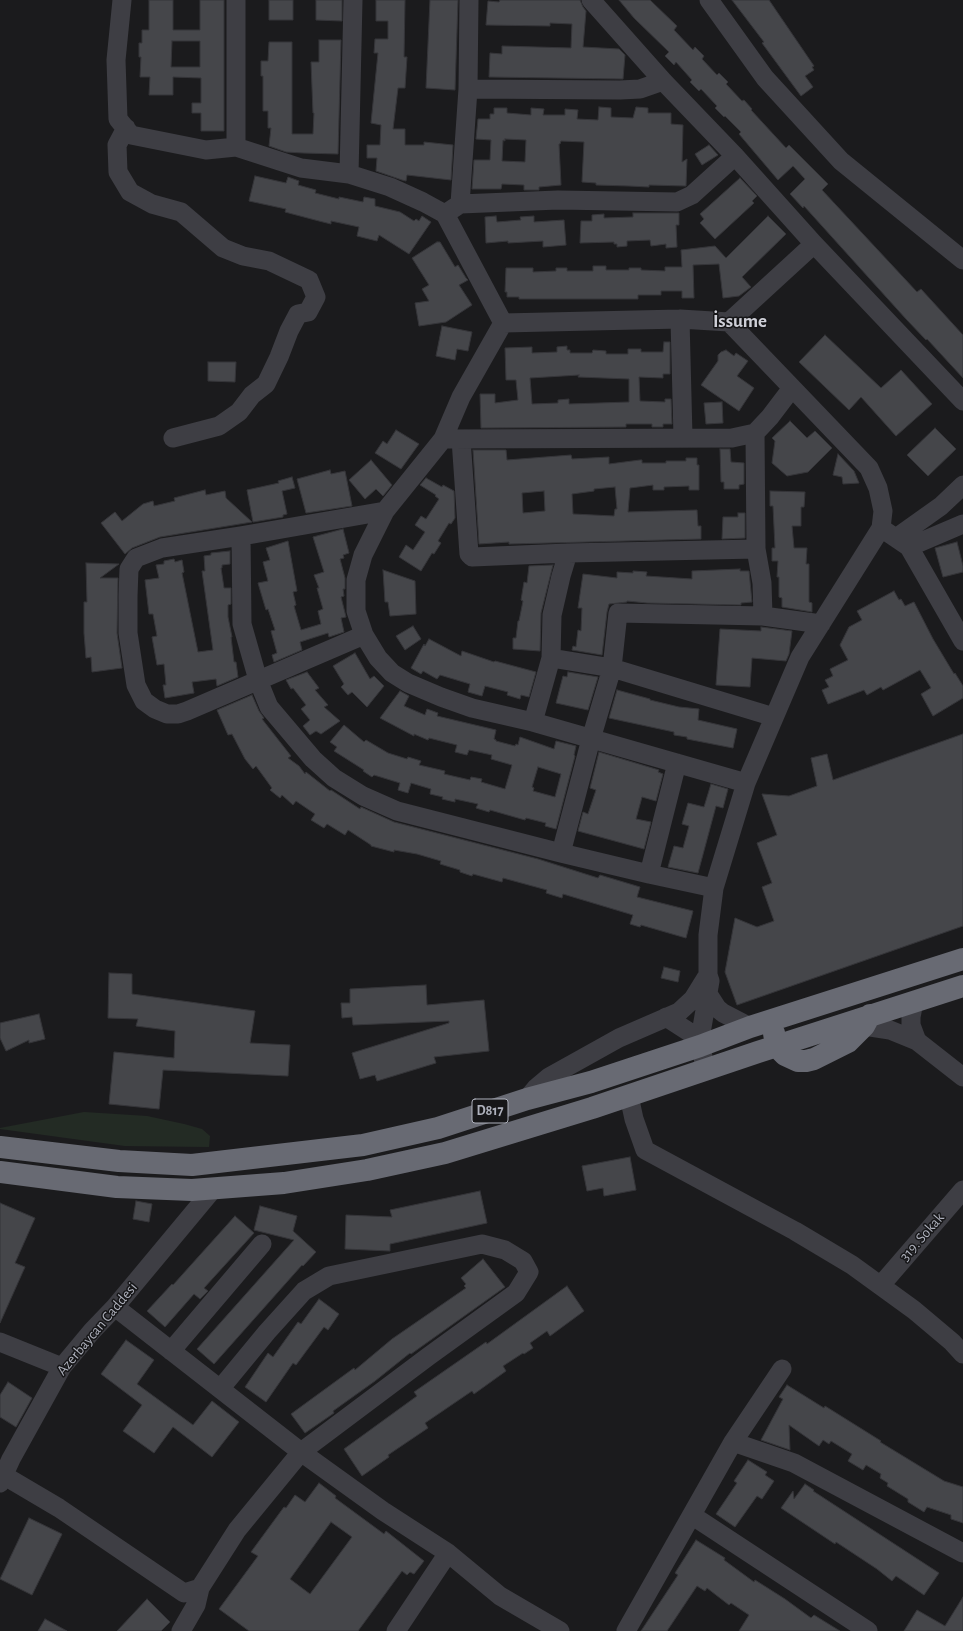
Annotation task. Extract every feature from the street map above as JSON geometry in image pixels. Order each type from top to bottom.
[{"type":"highway","name":"D817","points":[[0,1147],[119,1161],[192,1164],[363,1145],[438,1128],[527,1099],[591,1082],[700,1043],[963,959]]},
{"type":"highway","points":[[771,1020],[776,1046],[790,1058],[806,1061],[814,1059],[848,1042],[867,1021],[914,1002],[963,986]]},
{"type":"highway","name":"D817","points":[[0,1172],[117,1187],[192,1190],[284,1183],[375,1169],[445,1153],[629,1096],[776,1046]]},
{"type":"street","points":[[122,0],[116,60],[118,119],[131,135],[206,150],[236,147],[301,168],[349,174],[390,187],[423,202],[453,209],[558,200],[677,202],[692,195],[735,156]]},
{"type":"street","points":[[236,0],[236,147]]},
{"type":"street","points":[[349,174],[353,0]]},
{"type":"street","points":[[469,0],[468,89],[453,209],[503,323]]},
{"type":"street","points":[[591,0],[662,81],[735,156],[814,244],[963,401]]},
{"type":"street","points":[[709,0],[765,78],[841,161],[963,260]]},
{"type":"street","points":[[468,89],[620,90],[640,89],[662,81]]},
{"type":"street","points":[[126,128],[117,145],[118,172],[130,192],[152,204],[181,212],[223,248],[243,256],[269,261],[309,280],[316,297],[308,312],[298,314],[266,384],[252,396],[239,412],[219,426],[173,438]]},
{"type":"street","points":[[729,322],[814,244]]},
{"type":"street","points":[[503,323],[680,319],[729,322],[869,468],[878,488],[883,511],[895,538],[958,621],[963,641]]},
{"type":"street","points":[[680,319],[683,437]]},
{"type":"street","points":[[503,323],[461,397],[452,439],[470,554],[472,557],[568,553],[756,549]]},
{"type":"street","points":[[746,783],[533,722],[472,708],[408,683],[392,673],[382,663],[364,635],[356,611],[356,580],[363,555],[385,511],[452,439],[732,438],[755,433],[770,417],[792,388]]},
{"type":"street","points":[[755,433],[756,549],[762,583],[763,616]]},
{"type":"street","points":[[705,1070],[700,1043],[710,981],[708,975],[708,935],[714,888],[746,783],[800,657],[821,624],[895,538],[941,506],[963,485]]},
{"type":"street","points":[[364,635],[187,711],[178,714],[167,714],[155,709],[144,701],[136,685],[128,633],[129,569],[136,558],[162,548],[385,511]]},
{"type":"street","points":[[895,538],[963,524]]},
{"type":"street","points":[[241,536],[242,624],[258,680],[269,707],[313,759],[334,778],[363,796],[397,811],[561,853],[714,888]]},
{"type":"street","points":[[533,722],[551,658],[552,615],[568,553]]},
{"type":"street","points":[[561,853],[591,739],[612,668],[618,613],[763,616],[821,624]]},
{"type":"street","points":[[551,658],[612,668],[774,717]]},
{"type":"street","points":[[649,874],[677,763]]},
{"type":"street","points":[[527,1099],[536,1088],[549,1077],[619,1038],[679,1012],[694,1000],[708,975]]},
{"type":"street","points":[[708,994],[713,1003],[723,1013],[750,1027]]},
{"type":"street","points":[[914,1002],[911,1017],[913,1032],[917,1041]]},
{"type":"street","points":[[666,1017],[700,1043]]},
{"type":"street","points":[[867,1021],[917,1041],[963,1077]]},
{"type":"street","points":[[629,1096],[634,1120],[645,1150],[823,1246],[881,1285],[930,1323],[963,1354]]},
{"type":"street","name":"Azerbaycan Caddesi","points":[[2,1479],[62,1367],[92,1331],[115,1307],[214,1188]]},
{"type":"street","name":"319. Sokak","points":[[881,1285],[963,1190]]},
{"type":"street","points":[[171,1351],[262,1244]]},
{"type":"street","points":[[181,1631],[196,1605],[200,1588],[237,1530],[301,1452],[516,1293],[529,1272],[523,1261],[505,1250],[482,1244],[329,1276],[304,1290],[266,1332],[220,1389]]},
{"type":"street","points":[[115,1307],[301,1452],[383,1511],[448,1553],[500,1596],[560,1631]]},
{"type":"street","points":[[0,1342],[62,1367]]},
{"type":"street","points":[[626,1631],[734,1442],[782,1369]]},
{"type":"street","points":[[734,1442],[794,1463],[963,1553]]},
{"type":"street","points":[[2,1479],[59,1508],[184,1593],[200,1588]]},
{"type":"street","points":[[693,1516],[868,1631]]},
{"type":"street","points":[[396,1631],[448,1553]]},
{"type":"shaded area","points":[[84,1112],[147,1116],[202,1129],[210,1136],[209,1147],[125,1146],[0,1129]]},
{"type":"building","points":[[149,0],[173,0],[173,30],[200,30],[200,0],[224,0],[224,131],[201,131],[201,113],[192,113],[192,103],[201,103],[201,78],[173,77],[173,95],[149,95],[150,77],[140,77],[141,57],[139,57],[139,43],[142,43],[142,30],[149,30]],"holes":[[[172,41],[200,41],[200,67],[171,67]]]},
{"type":"building","points":[[269,0],[293,0],[293,20],[269,20]]},
{"type":"building","points":[[316,0],[342,0],[342,21],[316,20]]},
{"type":"building","points":[[376,0],[405,0],[404,57],[407,57],[405,88],[398,88],[393,129],[405,129],[405,145],[424,145],[424,142],[453,145],[451,180],[407,175],[406,181],[402,180],[376,171],[377,158],[367,158],[367,145],[380,145],[381,125],[371,123],[378,53],[374,53],[375,39],[388,39],[388,21],[376,21]]},
{"type":"building","points":[[430,0],[458,0],[455,90],[426,88]]},
{"type":"building","points":[[500,0],[580,0],[586,11],[583,47],[619,49],[625,55],[623,79],[489,77],[490,53],[502,54],[502,46],[571,48],[572,24],[550,23],[550,26],[486,25],[488,1],[499,2]]},
{"type":"building","points":[[619,0],[650,0],[677,26],[674,30],[693,50],[695,47],[704,56],[702,59],[717,75],[719,73],[728,82],[726,84],[742,101],[744,100],[752,109],[751,110],[786,148],[789,145],[828,184],[822,190],[917,292],[921,289],[963,335],[963,378],[927,339],[926,340],[906,319],[804,206],[803,208],[790,194],[805,179],[793,166],[778,180],[739,134],[741,132],[715,108],[717,106],[701,89],[699,91],[690,82],[692,80],[676,62],[674,65],[665,56],[669,52],[634,18]]},
{"type":"building","points":[[732,0],[769,0],[814,66],[812,67],[814,70],[805,76],[813,87],[801,96],[762,43],[764,42]]},
{"type":"building","points":[[319,40],[341,40],[338,154],[286,152],[269,146],[271,128],[268,128],[268,111],[263,111],[263,76],[261,76],[261,61],[268,61],[269,42],[292,42],[292,134],[313,134],[314,113],[311,62],[319,62]]},
{"type":"building","points":[[599,107],[611,108],[611,117],[633,118],[636,107],[648,108],[648,113],[671,113],[671,124],[683,125],[682,162],[687,159],[686,186],[649,185],[649,187],[596,185],[596,183],[582,182],[584,142],[561,141],[559,144],[561,185],[539,187],[539,190],[524,190],[524,185],[502,184],[501,189],[472,189],[474,160],[490,160],[491,140],[476,139],[478,119],[490,119],[490,114],[494,114],[494,108],[507,108],[507,113],[531,115],[531,108],[544,109],[543,115],[565,115],[565,109],[578,110],[577,119],[598,120]],"holes":[[[503,140],[526,140],[525,162],[502,161]]]},
{"type":"building","points":[[709,145],[718,155],[702,165],[695,154]]},
{"type":"building","points":[[255,176],[286,183],[288,177],[299,181],[298,185],[316,190],[315,193],[339,199],[339,197],[363,202],[364,197],[375,199],[375,206],[400,212],[414,221],[416,219],[419,221],[422,216],[431,222],[409,254],[379,235],[377,241],[357,236],[359,227],[331,221],[331,224],[285,212],[286,209],[249,201]]},
{"type":"building","points":[[740,178],[757,196],[752,201],[754,203],[715,239],[700,223],[704,219],[700,214]]},
{"type":"building","points":[[633,213],[679,213],[679,225],[676,225],[677,247],[666,248],[666,244],[651,246],[650,240],[627,241],[627,246],[617,247],[617,244],[614,244],[614,242],[580,243],[581,221],[592,221],[592,215],[604,214],[604,218],[633,217]]},
{"type":"building","points":[[496,216],[497,222],[521,220],[520,217],[534,216],[534,222],[564,220],[566,245],[543,247],[543,241],[508,243],[508,241],[486,243],[485,217]]},
{"type":"building","points":[[768,216],[786,234],[742,277],[751,287],[739,296],[723,298],[719,264],[693,265],[694,298],[682,298],[682,291],[661,291],[661,295],[638,295],[638,299],[519,299],[519,297],[507,297],[507,292],[505,292],[506,268],[533,268],[533,272],[556,271],[556,268],[567,268],[567,271],[593,271],[593,266],[606,266],[606,270],[629,270],[629,268],[641,268],[641,270],[665,271],[665,267],[682,267],[681,250],[715,246],[726,258]]},
{"type":"building","points":[[437,242],[440,242],[455,267],[458,265],[468,280],[459,285],[472,305],[446,322],[419,326],[415,303],[429,301],[422,289],[429,285],[412,258]]},
{"type":"building","points":[[442,326],[472,332],[468,351],[457,349],[455,360],[436,356]]},
{"type":"building","points":[[825,335],[881,388],[901,370],[932,404],[896,436],[861,397],[849,410],[799,362]]},
{"type":"building","points":[[664,342],[670,342],[670,374],[663,374],[663,378],[639,377],[640,401],[665,402],[665,399],[671,399],[672,424],[663,424],[663,427],[652,427],[652,424],[626,424],[626,427],[481,428],[480,394],[495,394],[495,403],[518,400],[516,380],[506,380],[505,348],[532,347],[532,353],[557,352],[557,347],[567,346],[567,350],[570,350],[570,353],[592,353],[593,350],[606,351],[606,354],[628,354],[628,349],[641,349],[641,352],[663,352]],"holes":[[[579,375],[578,377],[629,379],[629,402],[569,404],[569,399],[558,400],[558,403],[532,404],[530,378]]]},
{"type":"building","points":[[726,350],[734,356],[736,353],[748,361],[737,376],[754,388],[739,411],[701,385],[718,361],[718,355]]},
{"type":"building","points":[[208,362],[236,362],[235,382],[208,381]]},
{"type":"building","points":[[722,402],[723,423],[706,424],[704,403]]},
{"type":"building","points":[[790,421],[807,438],[815,431],[832,448],[808,472],[787,476],[772,463],[775,441],[772,438]]},
{"type":"building","points":[[935,428],[956,449],[928,476],[907,455]]},
{"type":"building","points":[[396,430],[419,444],[401,469],[375,453],[383,441],[387,444]]},
{"type":"building","points":[[720,449],[730,449],[731,462],[744,463],[744,484],[739,485],[739,489],[724,489],[724,482],[721,482]]},
{"type":"building","points":[[473,450],[506,450],[507,460],[571,455],[572,459],[609,457],[609,464],[640,460],[642,460],[642,463],[666,463],[666,461],[686,461],[686,458],[697,458],[697,465],[699,465],[699,490],[689,490],[689,486],[664,487],[664,490],[653,490],[653,485],[630,488],[628,512],[697,510],[698,526],[701,526],[701,539],[509,544],[509,542],[479,544]],"holes":[[[615,487],[617,509],[615,509],[614,516],[573,514],[572,494],[594,491],[594,489]],[[544,491],[545,511],[523,513],[522,493]]]},
{"type":"building","points":[[838,454],[854,471],[859,483],[843,484],[842,477],[833,475]]},
{"type":"building","points":[[371,460],[392,485],[383,496],[376,489],[365,499],[349,480]]},
{"type":"building","points":[[330,470],[331,474],[345,471],[352,506],[306,513],[297,479]]},
{"type":"building","points":[[292,477],[295,488],[282,491],[287,514],[283,515],[283,517],[253,522],[247,490],[279,483],[278,481]]},
{"type":"building","points":[[426,478],[442,487],[443,485],[454,491],[455,518],[451,524],[449,523],[438,541],[441,543],[434,554],[432,553],[421,571],[399,557],[406,545],[413,550],[425,532],[415,525],[421,516],[426,519],[439,499],[435,496],[436,495],[420,485]]},
{"type":"building","points":[[205,490],[206,495],[225,491],[226,498],[252,522],[160,537],[132,548],[125,554],[101,523],[115,512],[122,521],[143,504],[153,501],[154,506],[175,501],[174,498]]},
{"type":"building","points":[[770,491],[805,492],[804,507],[801,507],[801,526],[792,526],[794,548],[807,548],[806,564],[809,564],[809,602],[812,603],[812,612],[782,607],[782,598],[779,597],[779,577],[777,577],[778,561],[772,561],[772,548],[775,548],[773,506],[770,506]]},
{"type":"building","points":[[738,513],[745,513],[745,538],[722,539],[723,517],[738,517]]},
{"type":"building","points":[[343,529],[349,553],[343,555],[344,558],[340,559],[345,578],[345,589],[343,589],[344,596],[341,597],[346,617],[341,618],[344,632],[329,637],[328,633],[300,642],[302,650],[274,662],[272,655],[277,653],[271,631],[275,630],[268,609],[266,610],[258,583],[268,581],[263,562],[270,560],[266,548],[288,541],[297,591],[293,592],[296,605],[294,606],[301,630],[321,624],[318,611],[323,609],[317,588],[319,588],[314,575],[324,572],[313,537]]},
{"type":"building","points":[[957,542],[963,572],[943,577],[935,548]]},
{"type":"building","points":[[230,551],[230,564],[222,565],[221,568],[224,588],[231,588],[231,604],[228,605],[228,617],[232,637],[234,662],[236,662],[238,677],[217,686],[216,679],[192,682],[194,693],[165,698],[163,685],[166,685],[164,664],[157,665],[152,637],[157,636],[153,614],[149,614],[145,580],[159,578],[156,565],[164,564],[164,561],[174,559],[175,562],[182,560],[184,572],[182,573],[198,652],[213,650],[202,571],[205,571],[204,556],[211,555],[211,553]]},
{"type":"building","points":[[86,563],[119,564],[100,578],[118,578],[117,633],[122,668],[92,672],[91,657],[86,658],[84,602],[87,602]]},
{"type":"building","points":[[553,565],[541,613],[540,651],[513,649],[513,638],[516,638],[523,601],[521,600],[524,582],[527,583],[529,566]]},
{"type":"building","points":[[740,569],[740,571],[749,571],[752,602],[741,603],[741,605],[647,603],[627,601],[609,604],[602,655],[572,650],[573,646],[576,647],[578,630],[581,631],[582,608],[578,608],[583,574],[617,578],[617,572],[633,573],[633,571],[647,572],[646,576],[692,579],[692,571]]},
{"type":"building","points":[[383,570],[415,581],[416,614],[390,616],[388,602],[385,602]]},
{"type":"building","points":[[894,591],[899,600],[901,599],[905,606],[914,602],[933,639],[963,686],[963,698],[933,716],[921,694],[931,688],[920,670],[883,690],[881,687],[867,695],[864,690],[828,704],[822,690],[829,687],[825,680],[833,676],[830,669],[848,660],[840,645],[849,627],[862,620],[857,611]]},
{"type":"building","points":[[413,626],[421,639],[405,650],[396,636]]},
{"type":"building","points":[[761,627],[792,631],[789,654],[786,661],[752,658],[750,687],[716,685],[720,629],[761,631]]},
{"type":"building","points":[[429,639],[461,656],[462,651],[494,662],[495,661],[536,672],[529,697],[521,695],[520,699],[507,695],[508,692],[485,686],[482,696],[468,692],[470,684],[440,675],[437,679],[423,671],[421,674],[411,668],[424,644],[425,646]]},
{"type":"building","points":[[355,653],[370,679],[374,676],[384,686],[367,707],[352,692],[348,695],[341,687],[344,684],[333,666]]},
{"type":"building","points":[[307,672],[319,688],[315,690],[328,705],[324,707],[340,721],[321,734],[316,731],[310,735],[303,726],[310,720],[301,709],[306,705],[293,688],[291,689],[286,680]]},
{"type":"building","points":[[568,672],[598,677],[588,710],[556,703],[563,676],[567,677]]},
{"type":"building","points":[[617,690],[679,707],[699,709],[698,720],[737,729],[733,748],[687,739],[687,737],[674,735],[674,732],[609,718]]},
{"type":"building","points":[[400,691],[409,696],[404,706],[425,715],[427,709],[438,713],[437,716],[496,730],[494,739],[496,741],[515,746],[516,744],[518,745],[520,737],[554,749],[556,741],[576,746],[575,756],[556,829],[545,826],[546,823],[526,818],[525,820],[490,810],[489,812],[476,808],[478,804],[455,799],[455,802],[442,799],[443,797],[430,794],[431,789],[411,783],[408,793],[398,790],[400,783],[374,775],[372,777],[363,771],[364,770],[334,751],[337,747],[330,742],[344,725],[364,742],[366,740],[388,753],[407,759],[408,757],[421,761],[419,765],[445,771],[444,774],[470,780],[471,777],[482,779],[481,782],[505,789],[512,765],[491,759],[492,755],[469,750],[467,755],[455,752],[457,745],[429,738],[428,740],[414,734],[414,736],[380,718]],"holes":[[[538,767],[561,774],[555,797],[533,791],[534,788],[532,787]]]},
{"type":"building","points":[[252,695],[264,718],[262,719],[291,756],[288,758],[299,766],[305,774],[306,772],[330,791],[331,790],[360,809],[361,807],[394,822],[538,859],[598,878],[600,875],[640,887],[637,897],[693,911],[686,938],[641,925],[640,927],[630,924],[633,915],[563,894],[562,898],[546,893],[547,890],[503,878],[502,882],[473,874],[472,876],[460,872],[460,870],[440,864],[441,861],[417,854],[394,850],[394,852],[371,846],[348,830],[345,835],[327,824],[324,828],[311,820],[315,814],[296,801],[293,805],[282,795],[280,798],[270,790],[272,788],[256,766],[253,769],[245,759],[232,734],[228,735],[217,710]]},
{"type":"building","points":[[963,734],[963,926],[737,1005],[725,972],[735,918],[757,927],[774,921],[762,887],[772,883],[757,843],[777,835],[762,794],[789,796],[817,786],[811,758],[827,754],[833,780]]},
{"type":"building","points":[[599,752],[659,770],[658,772],[663,774],[656,801],[642,797],[636,819],[651,822],[644,849],[578,831],[583,812],[588,814],[596,790],[590,788]]},
{"type":"building","points":[[711,784],[728,789],[723,808],[716,806],[698,873],[668,867],[674,846],[683,848],[689,826],[682,824],[688,803],[704,807]]},
{"type":"building","points":[[664,967],[680,971],[678,982],[661,978]]},
{"type":"building","points":[[109,973],[132,974],[132,994],[255,1011],[250,1043],[290,1045],[288,1076],[163,1070],[159,1109],[109,1104],[114,1052],[174,1058],[175,1031],[136,1026],[138,1019],[108,1018]]},
{"type":"building","points":[[426,985],[427,1005],[484,1000],[489,1051],[434,1057],[436,1063],[377,1081],[375,1075],[360,1079],[352,1053],[449,1023],[449,1021],[353,1025],[352,1017],[342,1018],[341,1003],[350,1003],[350,989]]},
{"type":"building","points":[[39,1014],[45,1039],[29,1043],[29,1040],[6,1051],[0,1038],[0,1023]]},
{"type":"building","points":[[630,1157],[636,1190],[604,1196],[603,1188],[587,1191],[582,1166]]},
{"type":"building","points":[[480,1191],[487,1223],[390,1244],[390,1251],[345,1249],[346,1215],[392,1217],[390,1210]]},
{"type":"building","points":[[136,1201],[152,1204],[149,1222],[133,1219]]},
{"type":"building","points":[[0,1203],[35,1218],[15,1263],[25,1267],[0,1323]]},
{"type":"building","points":[[260,1206],[297,1216],[293,1231],[316,1252],[303,1266],[302,1265],[214,1364],[197,1349],[294,1240],[254,1230]]},
{"type":"building","points":[[235,1216],[254,1233],[204,1288],[208,1291],[200,1299],[194,1294],[165,1327],[147,1311],[172,1284],[173,1285]]},
{"type":"building","points":[[483,1259],[505,1287],[411,1354],[410,1353],[375,1381],[333,1411],[334,1413],[305,1433],[291,1414],[354,1368],[355,1370],[392,1339],[466,1288],[464,1286],[466,1284],[461,1278]]},
{"type":"building","points":[[567,1286],[584,1311],[550,1336],[547,1331],[530,1343],[533,1348],[503,1366],[506,1371],[474,1394],[472,1391],[425,1423],[428,1428],[388,1455],[389,1457],[362,1476],[344,1449],[417,1396],[414,1392],[486,1342],[487,1344]]},
{"type":"building","points":[[319,1299],[339,1314],[328,1330],[324,1327],[296,1365],[293,1363],[266,1402],[245,1387],[268,1353],[273,1357],[298,1322],[301,1324]]},
{"type":"building","points":[[126,1340],[154,1360],[137,1384],[193,1425],[212,1401],[239,1422],[212,1457],[173,1427],[154,1453],[123,1431],[142,1405],[101,1374]]},
{"type":"building","points":[[8,1382],[32,1398],[16,1427],[0,1417],[0,1395]]},
{"type":"building","points":[[787,1385],[824,1408],[825,1406],[944,1481],[963,1487],[963,1523],[951,1519],[951,1515],[927,1507],[924,1512],[908,1502],[908,1499],[887,1486],[888,1483],[880,1478],[881,1474],[866,1465],[863,1470],[848,1461],[852,1454],[831,1441],[829,1444],[823,1440],[819,1446],[789,1425],[790,1450],[761,1440],[783,1399],[779,1397]]},
{"type":"building","points":[[748,1460],[767,1472],[765,1475],[774,1481],[762,1499],[757,1496],[735,1527],[716,1514],[737,1483],[734,1481]]},
{"type":"building","points":[[319,1483],[336,1496],[335,1498],[384,1534],[386,1531],[424,1561],[414,1574],[410,1572],[407,1575],[402,1571],[358,1631],[249,1631],[219,1609],[258,1556],[251,1552],[284,1507],[286,1508],[295,1495],[305,1502]],"holes":[[[331,1522],[352,1537],[310,1594],[290,1579]]]},
{"type":"building","points":[[805,1484],[814,1490],[813,1491],[939,1573],[924,1595],[896,1576],[892,1581],[877,1569],[836,1542],[835,1544],[781,1508],[793,1491],[794,1499]]},
{"type":"building","points":[[29,1518],[62,1534],[32,1595],[0,1579]]},
{"type":"building","points":[[696,1540],[725,1558],[724,1560],[754,1582],[755,1580],[811,1618],[814,1615],[840,1631],[739,1631],[749,1615],[731,1603],[729,1605],[707,1588],[705,1591],[697,1586],[667,1631],[641,1631],[678,1575],[675,1573]]},
{"type":"building","points":[[963,1597],[963,1631],[904,1631],[917,1610],[945,1626]]},
{"type":"building","points":[[147,1599],[170,1622],[161,1631],[117,1631]]},
{"type":"building","points":[[45,1619],[67,1631],[38,1631]]},
{"type":"district","name":"İssume","points":[[740,321]]}]
